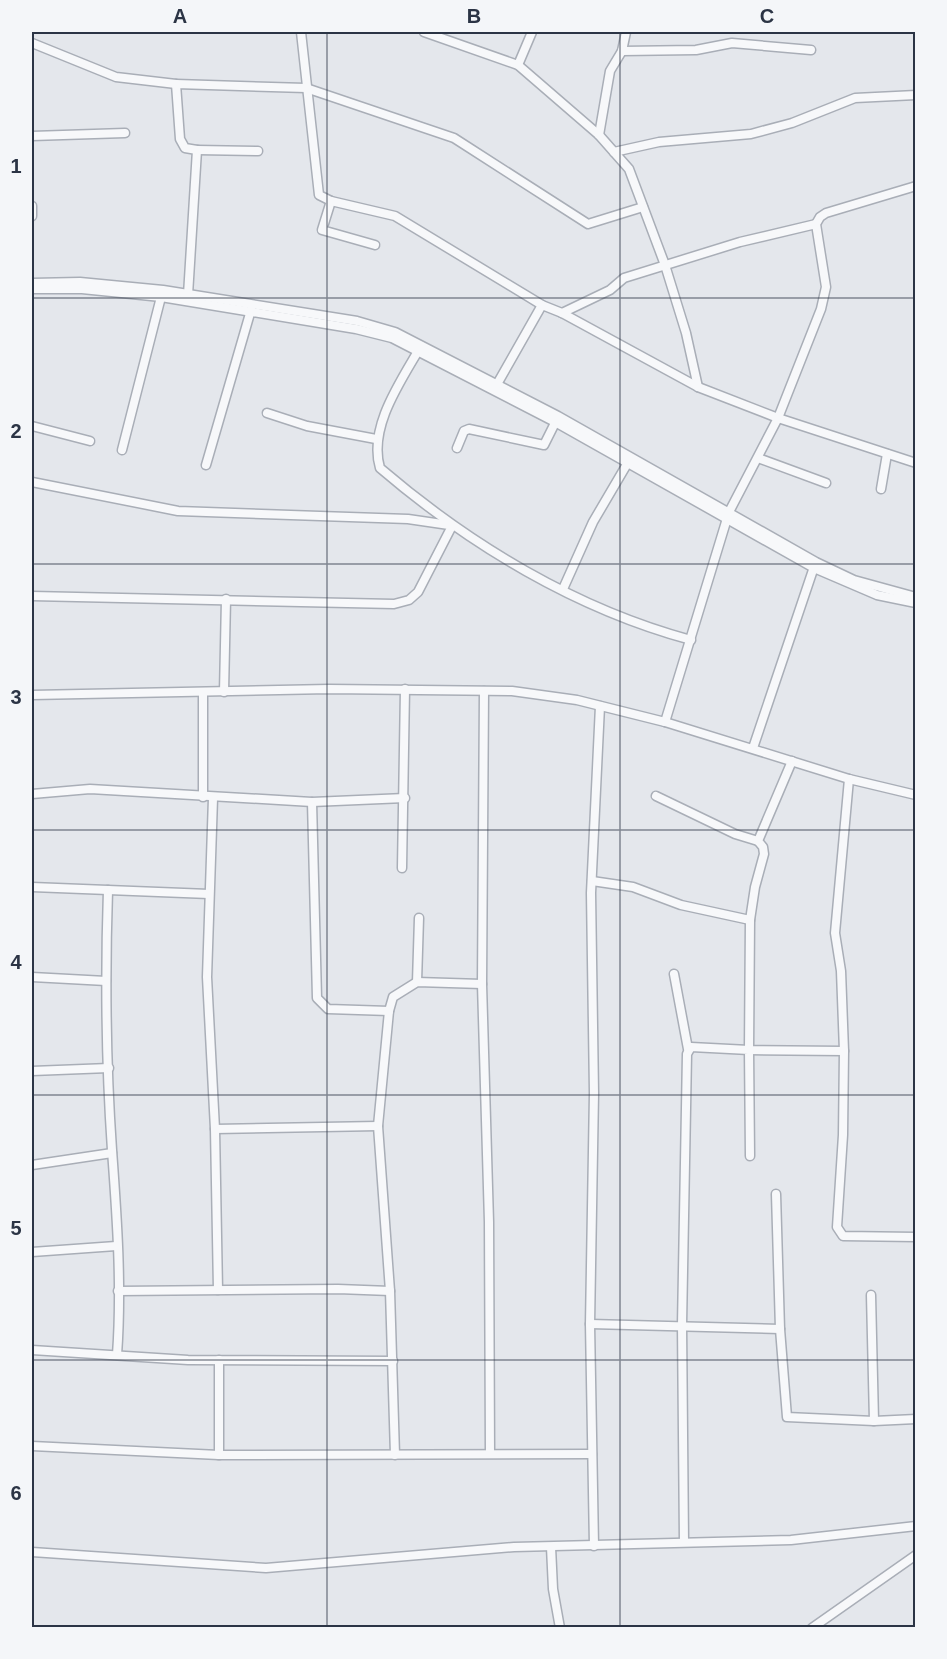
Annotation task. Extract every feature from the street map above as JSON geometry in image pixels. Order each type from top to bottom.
[{"type":"street","points":[[301,32],[319,195],[331,201],[395,216],[542,305],[562,313],[698,387],[778,418],[915,463]]},
{"type":"street","points":[[424,32],[518,65],[599,135],[629,169],[665,265],[686,333],[698,387]]},
{"type":"street","points":[[456,42],[457,32]]},
{"type":"street","points":[[518,65],[532,32]]},
{"type":"street","points":[[599,135],[610,71],[622,51],[626,32]]},
{"type":"street","points":[[32,43],[116,77],[176,84],[306,88],[444,133],[588,224],[644,207]]},
{"type":"street","points":[[622,51],[696,51],[732,43],[811,50]]},
{"type":"street","points":[[176,84],[180,139],[185,148],[258,151]]},
{"type":"street","points":[[614,152],[659,142],[751,134],[792,123],[855,98],[915,95]]},
{"type":"street","points":[[32,136],[125,133]]},
{"type":"street","points":[[188,295],[197,150]]},
{"type":"street","points":[[562,313],[610,290],[624,278],[741,242],[816,224],[825,213],[915,186]]},
{"type":"street","points":[[331,201],[322,230],[375,245]]},
{"type":"street","points":[[32,206],[32,216]]},
{"type":"street","points":[[665,722],[728,516],[778,418],[821,309],[826,287],[816,224]]},
{"type":"street","points":[[32,283],[80,282],[188,295],[357,321],[395,332],[557,419],[815,565],[877,595],[915,603]]},
{"type":"street","points":[[32,290],[82,289],[161,297],[251,310],[356,329],[420,347]]},
{"type":"street","points":[[122,450],[161,297]]},
{"type":"street","points":[[496,386],[542,305]]},
{"type":"street","points":[[206,465],[251,310]]},
{"type":"street","points":[[420,347],[398,387],[376,439],[380,468],[452,526],[517,567],[655,630],[691,640]]},
{"type":"street","points":[[267,413],[307,426],[376,439]]},
{"type":"street","points":[[457,448],[464,431],[469,429],[543,445],[557,419]]},
{"type":"street","points":[[32,426],[90,441]]},
{"type":"street","points":[[881,489],[887,454]]},
{"type":"street","points":[[758,458],[826,483]]},
{"type":"street","points":[[563,589],[593,522],[629,460]]},
{"type":"street","points":[[32,482],[178,512],[408,519],[452,526]]},
{"type":"street","points":[[32,596],[394,604],[409,600],[427,577],[452,526]]},
{"type":"street","points":[[815,565],[854,580],[915,597]]},
{"type":"street","points":[[753,748],[815,565]]},
{"type":"street","points":[[224,692],[226,599]]},
{"type":"street","points":[[402,868],[405,798],[405,689]]},
{"type":"street","points":[[32,695],[405,689],[523,692],[600,706],[665,722],[849,779],[915,795]]},
{"type":"street","points":[[484,691],[482,984],[489,1222],[490,1453]]},
{"type":"street","points":[[202,694],[208,797],[207,977],[215,1129],[218,1290]]},
{"type":"street","points":[[594,1546],[590,1324],[594,1093],[592,881],[600,706]]},
{"type":"street","points":[[758,841],[792,761]]},
{"type":"street","points":[[849,779],[835,933],[841,971],[844,1051],[838,1233],[843,1236],[915,1237]]},
{"type":"street","points":[[32,794],[90,789],[312,802],[405,798]]},
{"type":"street","points":[[656,796],[735,834],[758,841],[763,847],[764,854],[753,896],[750,920],[750,1156]]},
{"type":"street","points":[[312,802],[317,998],[328,1010],[389,1011]]},
{"type":"street","points":[[592,881],[633,887],[681,905],[750,920]]},
{"type":"street","points":[[32,887],[209,894]]},
{"type":"street","points":[[108,890],[106,981],[112,1153],[117,1198],[117,1355]]},
{"type":"street","points":[[417,982],[419,918]]},
{"type":"street","points":[[674,974],[688,1049],[684,1142],[682,1325],[684,1542]]},
{"type":"street","points":[[32,977],[106,981]]},
{"type":"street","points":[[395,1455],[390,1291],[378,1126],[389,1011],[393,997],[417,982],[482,984]]},
{"type":"street","points":[[688,1049],[696,1046],[750,1050],[844,1051]]},
{"type":"street","points":[[32,1071],[109,1068]]},
{"type":"street","points":[[215,1129],[378,1126]]},
{"type":"street","points":[[32,1165],[112,1153]]},
{"type":"street","points":[[776,1194],[780,1329],[787,1418],[874,1421],[915,1419]]},
{"type":"street","points":[[32,1252],[116,1246]]},
{"type":"street","points":[[118,1291],[338,1288],[390,1291]]},
{"type":"street","points":[[871,1295],[874,1421]]},
{"type":"street","points":[[590,1324],[780,1329]]},
{"type":"street","points":[[32,1350],[219,1360],[393,1361]]},
{"type":"street","points":[[219,1360],[219,1455]]},
{"type":"street","points":[[32,1446],[219,1455],[592,1454]]},
{"type":"street","points":[[32,1552],[267,1568],[514,1547],[791,1540],[915,1526]]},
{"type":"street","points":[[551,1547],[553,1589],[560,1628]]},
{"type":"street","points":[[812,1628],[915,1556]]}]
